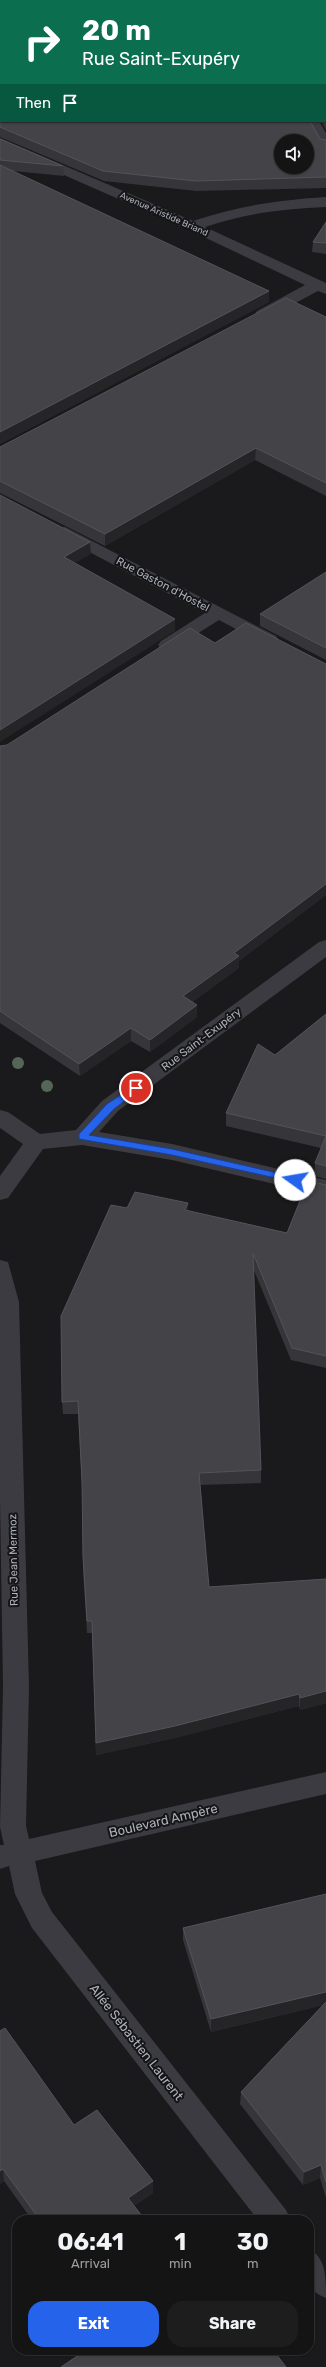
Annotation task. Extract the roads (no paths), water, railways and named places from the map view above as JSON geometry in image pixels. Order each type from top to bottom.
[{"type":"street","points":[[313,122],[326,145]]},
{"type":"street","name":"Avenue Aristide Briand","points":[[0,142],[192,226],[322,287]]},
{"type":"street","points":[[192,226],[231,213],[274,204],[326,202]]},
{"type":"street","points":[[246,322],[322,287]]},
{"type":"street","name":"Rue Gaston d'Hostel","points":[[49,524],[285,648]]},
{"type":"street","points":[[152,655],[218,612]]},
{"type":"street","name":"Rue Saint-Exupéry","points":[[82,1137],[110,1106],[326,947]]},
{"type":"street","points":[[0,1117],[36,1142],[82,1137],[172,1152],[326,1188]]},
{"type":"street","points":[[0,1192],[36,1142]]},
{"type":"street","name":"Rue Jean Mermoz","points":[[0,1268],[8,1302],[16,1687],[13,1826],[9,1855]]},
{"type":"street","name":"Boulevard Ampère","points":[[9,1855],[326,1783]]},
{"type":"street","name":"Allée Sébastien Laurent","points":[[9,1855],[42,1920],[272,2215]]},
{"type":"street","points":[[314,2269],[326,2284]]}]
